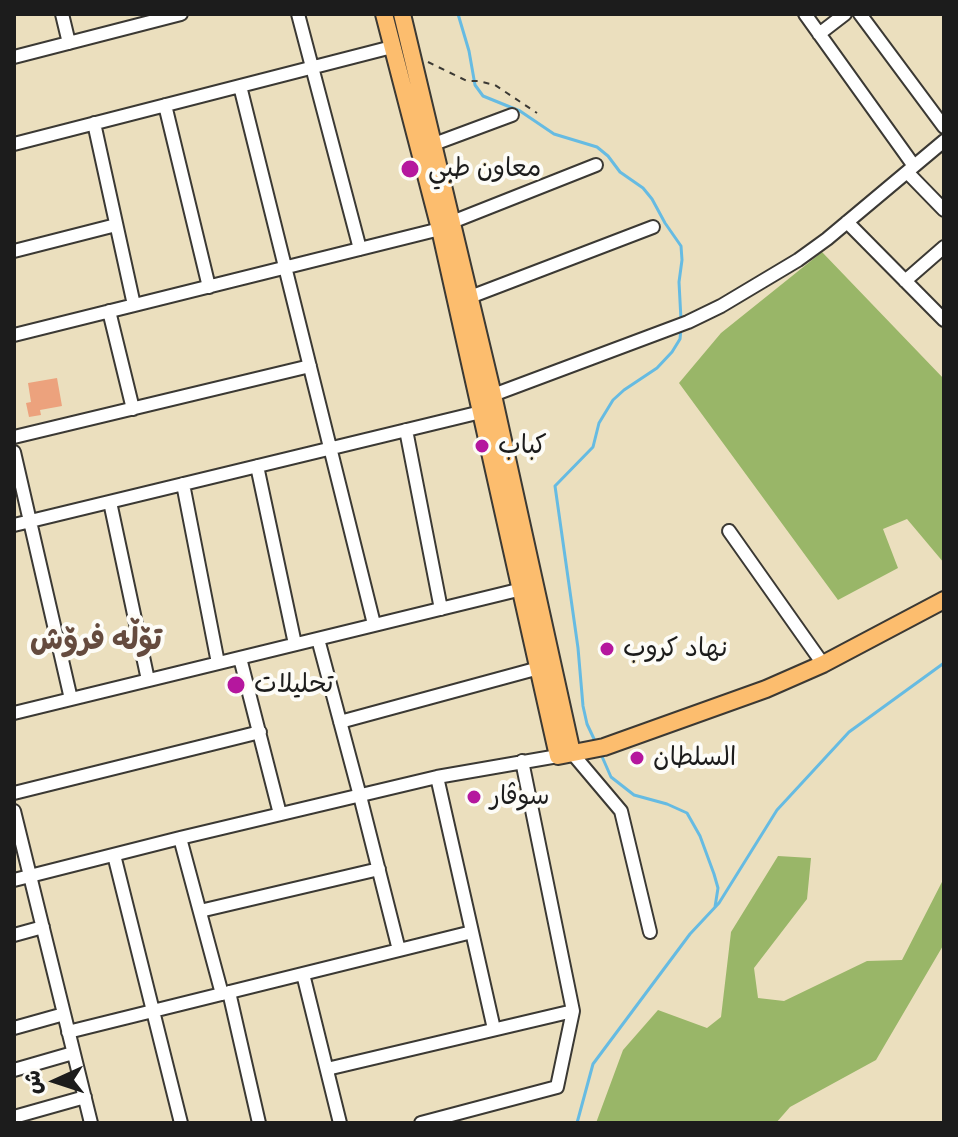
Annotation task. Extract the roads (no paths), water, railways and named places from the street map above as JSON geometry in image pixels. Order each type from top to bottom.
[{"type":"main road","points":[[384,14],[446,225],[481,412],[522,589],[565,754],[598,748],[737,701],[823,664],[944,600]]},
{"type":"main road","points":[[402,14],[434,144],[432,170]]},
{"type":"main road","points":[[446,225],[470,297],[493,395],[545,675]]},
{"type":"street","points":[[62,14],[69,43]]},
{"type":"street","points":[[14,57],[144,19],[181,14]]},
{"type":"street","points":[[298,14],[360,249]]},
{"type":"street","points":[[805,14],[910,169],[944,210]]},
{"type":"street","points":[[819,34],[845,14]]},
{"type":"street","points":[[860,14],[944,127]]},
{"type":"street","points":[[14,144],[392,47]]},
{"type":"street","points":[[240,86],[374,624]]},
{"type":"street","points":[[165,105],[209,287]]},
{"type":"street","points":[[434,144],[512,115]]},
{"type":"street","points":[[94,123],[134,305]]},
{"type":"street","points":[[493,395],[669,330],[721,306],[798,260],[944,141]]},
{"type":"street","points":[[14,335],[446,225],[596,165]]},
{"type":"street","points":[[847,222],[944,320]]},
{"type":"street","points":[[14,251],[116,225]]},
{"type":"street","points":[[470,297],[653,227]]},
{"type":"street","points":[[905,281],[944,247]]},
{"type":"street","points":[[109,311],[133,409]]},
{"type":"street","points":[[14,437],[310,366]]},
{"type":"street","points":[[14,525],[481,412]]},
{"type":"street","points":[[406,430],[441,609]]},
{"type":"street","points":[[14,452],[71,699]]},
{"type":"street","points":[[257,466],[295,644]]},
{"type":"street","points":[[183,484],[218,663]]},
{"type":"street","points":[[110,502],[148,680]]},
{"type":"street","points":[[729,531],[823,664]]},
{"type":"street","points":[[14,713],[522,589]]},
{"type":"street","points":[[318,639],[399,950]]},
{"type":"street","points":[[240,658],[280,814]]},
{"type":"street","points":[[340,722],[545,675]]},
{"type":"street","points":[[14,793],[260,732]]},
{"type":"street","points":[[14,880],[437,777],[565,754],[621,811],[650,932]]},
{"type":"street","points":[[421,1123],[557,1087],[573,1011],[522,761]]},
{"type":"street","points":[[437,777],[494,1029]]},
{"type":"street","points":[[14,811],[91,1123]]},
{"type":"street","points":[[180,838],[226,993],[259,1123]]},
{"type":"street","points":[[114,855],[181,1123]]},
{"type":"street","points":[[200,911],[379,869]]},
{"type":"street","points":[[14,935],[43,927]]},
{"type":"street","points":[[68,1032],[472,932]]},
{"type":"street","points":[[303,974],[340,1123]]},
{"type":"street","points":[[327,1069],[573,1011]]},
{"type":"street","points":[[14,1028],[64,1014]]},
{"type":"street","points":[[14,1070],[73,1053]]},
{"type":"street","points":[[14,1117],[85,1097]]},
{"type":"waterway","points":[[458,14],[475,85],[483,96],[520,111],[554,134],[597,147],[652,199],[681,246],[681,320]]},
{"type":"waterway","points":[[595,741],[583,706],[555,486],[593,447],[599,423],[613,400],[657,368],[680,339],[681,328]]},
{"type":"waterway","points":[[577,1123],[593,1064],[690,934],[719,903],[777,810],[849,732],[944,663]]},
{"type":"waterway","points":[[600,752],[611,777],[634,795],[687,813],[700,836],[714,874],[718,888],[715,907]]},
{"type":"place","name":"معاون طبي","points":[[410,169]]},
{"type":"place","name":"كباب","points":[[482,446]]},
{"type":"place","name":"نهاد كروب","points":[[607,649]]},
{"type":"place","name":"تحلیلات","points":[[236,685]]},
{"type":"place","name":"السلطان","points":[[637,758]]},
{"type":"place","name":"سوڤار","points":[[474,797]]},
{"type":"district","name":"تۆڵە فرۆش","points":[[96,640]]}]
